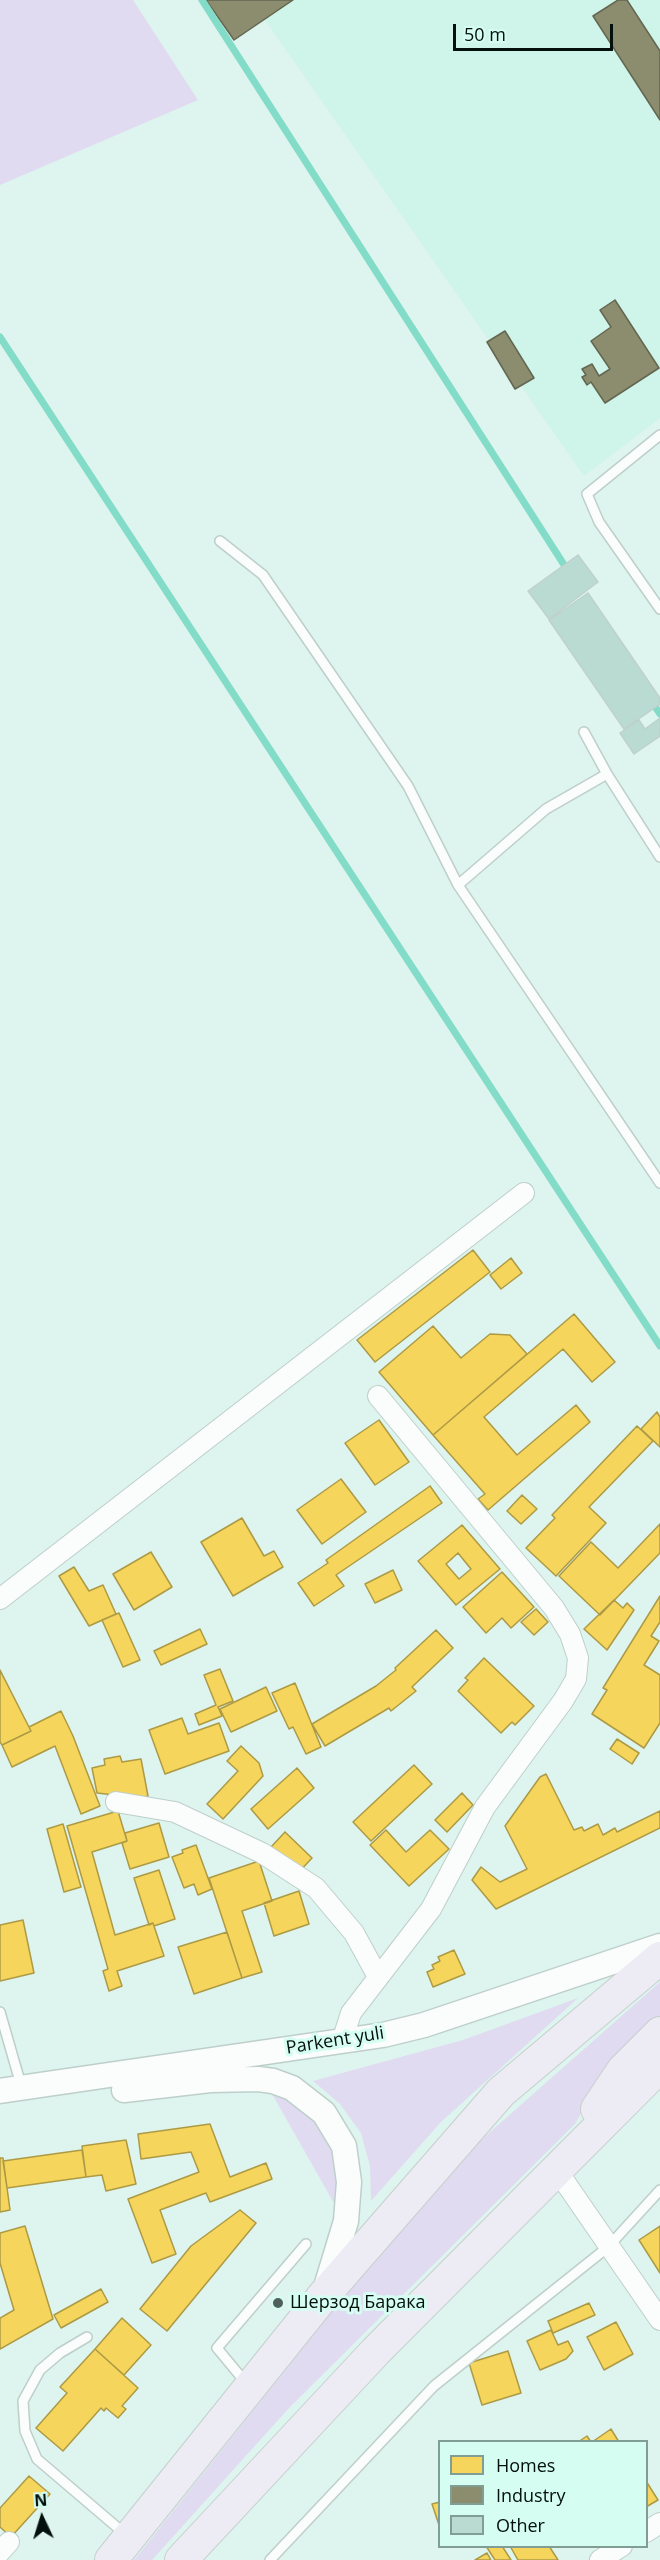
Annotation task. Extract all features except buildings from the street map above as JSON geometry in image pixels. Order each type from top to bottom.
[{"type":"highway","points":[[120,2549],[324,2295],[501,2092],[660,1958]]},
{"type":"highway","points":[[556,2169],[623,2070],[660,2033]]},
{"type":"highway","points":[[181,2560],[376,2351],[660,2066]]},
{"type":"street","points":[[0,1599],[524,1193]]},
{"type":"street","points":[[342,2041],[351,2013],[431,1909],[484,1807],[563,1701],[576,1679],[578,1658],[570,1634],[554,1608],[378,1396]]},
{"type":"street","points":[[116,1802],[175,1812],[262,1853],[316,1888],[354,1933],[378,1977]]},
{"type":"street","name":"Parkent yuli","points":[[11,2089],[342,2041],[424,2025],[660,1946]]},
{"type":"street","points":[[0,2107],[155,2085],[242,2078],[273,2081],[292,2088],[324,2113],[344,2146],[350,2182],[346,2221],[324,2295]]},
{"type":"street","points":[[556,2169],[660,2320]]},
{"type":"street","points":[[600,2560],[620,2548]]},
{"type":"lane","points":[[660,435],[587,494],[599,522],[660,609]]},
{"type":"lane","points":[[220,541],[263,575],[408,786],[458,885],[660,1183]]},
{"type":"lane","points":[[584,732],[607,774],[660,857]]},
{"type":"lane","points":[[458,885],[546,809],[607,774]]},
{"type":"lane","points":[[0,2012],[11,2089]]},
{"type":"lane","points":[[270,2560],[434,2386],[608,2247],[660,2190]]},
{"type":"lane","points":[[249,2388],[217,2348],[306,2244]]},
{"type":"lane","points":[[87,2337],[60,2353],[40,2370],[23,2401],[25,2431],[37,2459],[120,2549]]},
{"type":"shaded area","points":[[0,0],[133,0],[198,100],[0,185]]},
{"type":"shaded area","points":[[251,0],[660,0],[660,418],[584,476]]},
{"type":"shaded area","points":[[660,1982],[660,2020],[601,2079],[575,2124],[289,2408],[152,2560],[134,2560],[335,2308],[423,2202],[472,2148]]},
{"type":"shaded area","points":[[578,1998],[441,2122],[371,2201],[370,2166],[361,2133],[340,2104],[313,2081],[463,2040]]},
{"type":"shaded area","points":[[271,2092],[286,2098],[313,2117],[332,2148],[338,2185],[335,2205]]},
{"type":"waterway","points":[[202,0],[568,571]]},
{"type":"waterway","points":[[0,337],[660,1346]]},
{"type":"waterway","points":[[650,699],[660,714]]},
{"type":"place","name":"Шерзод Барака","points":[[278,2303]]}]
